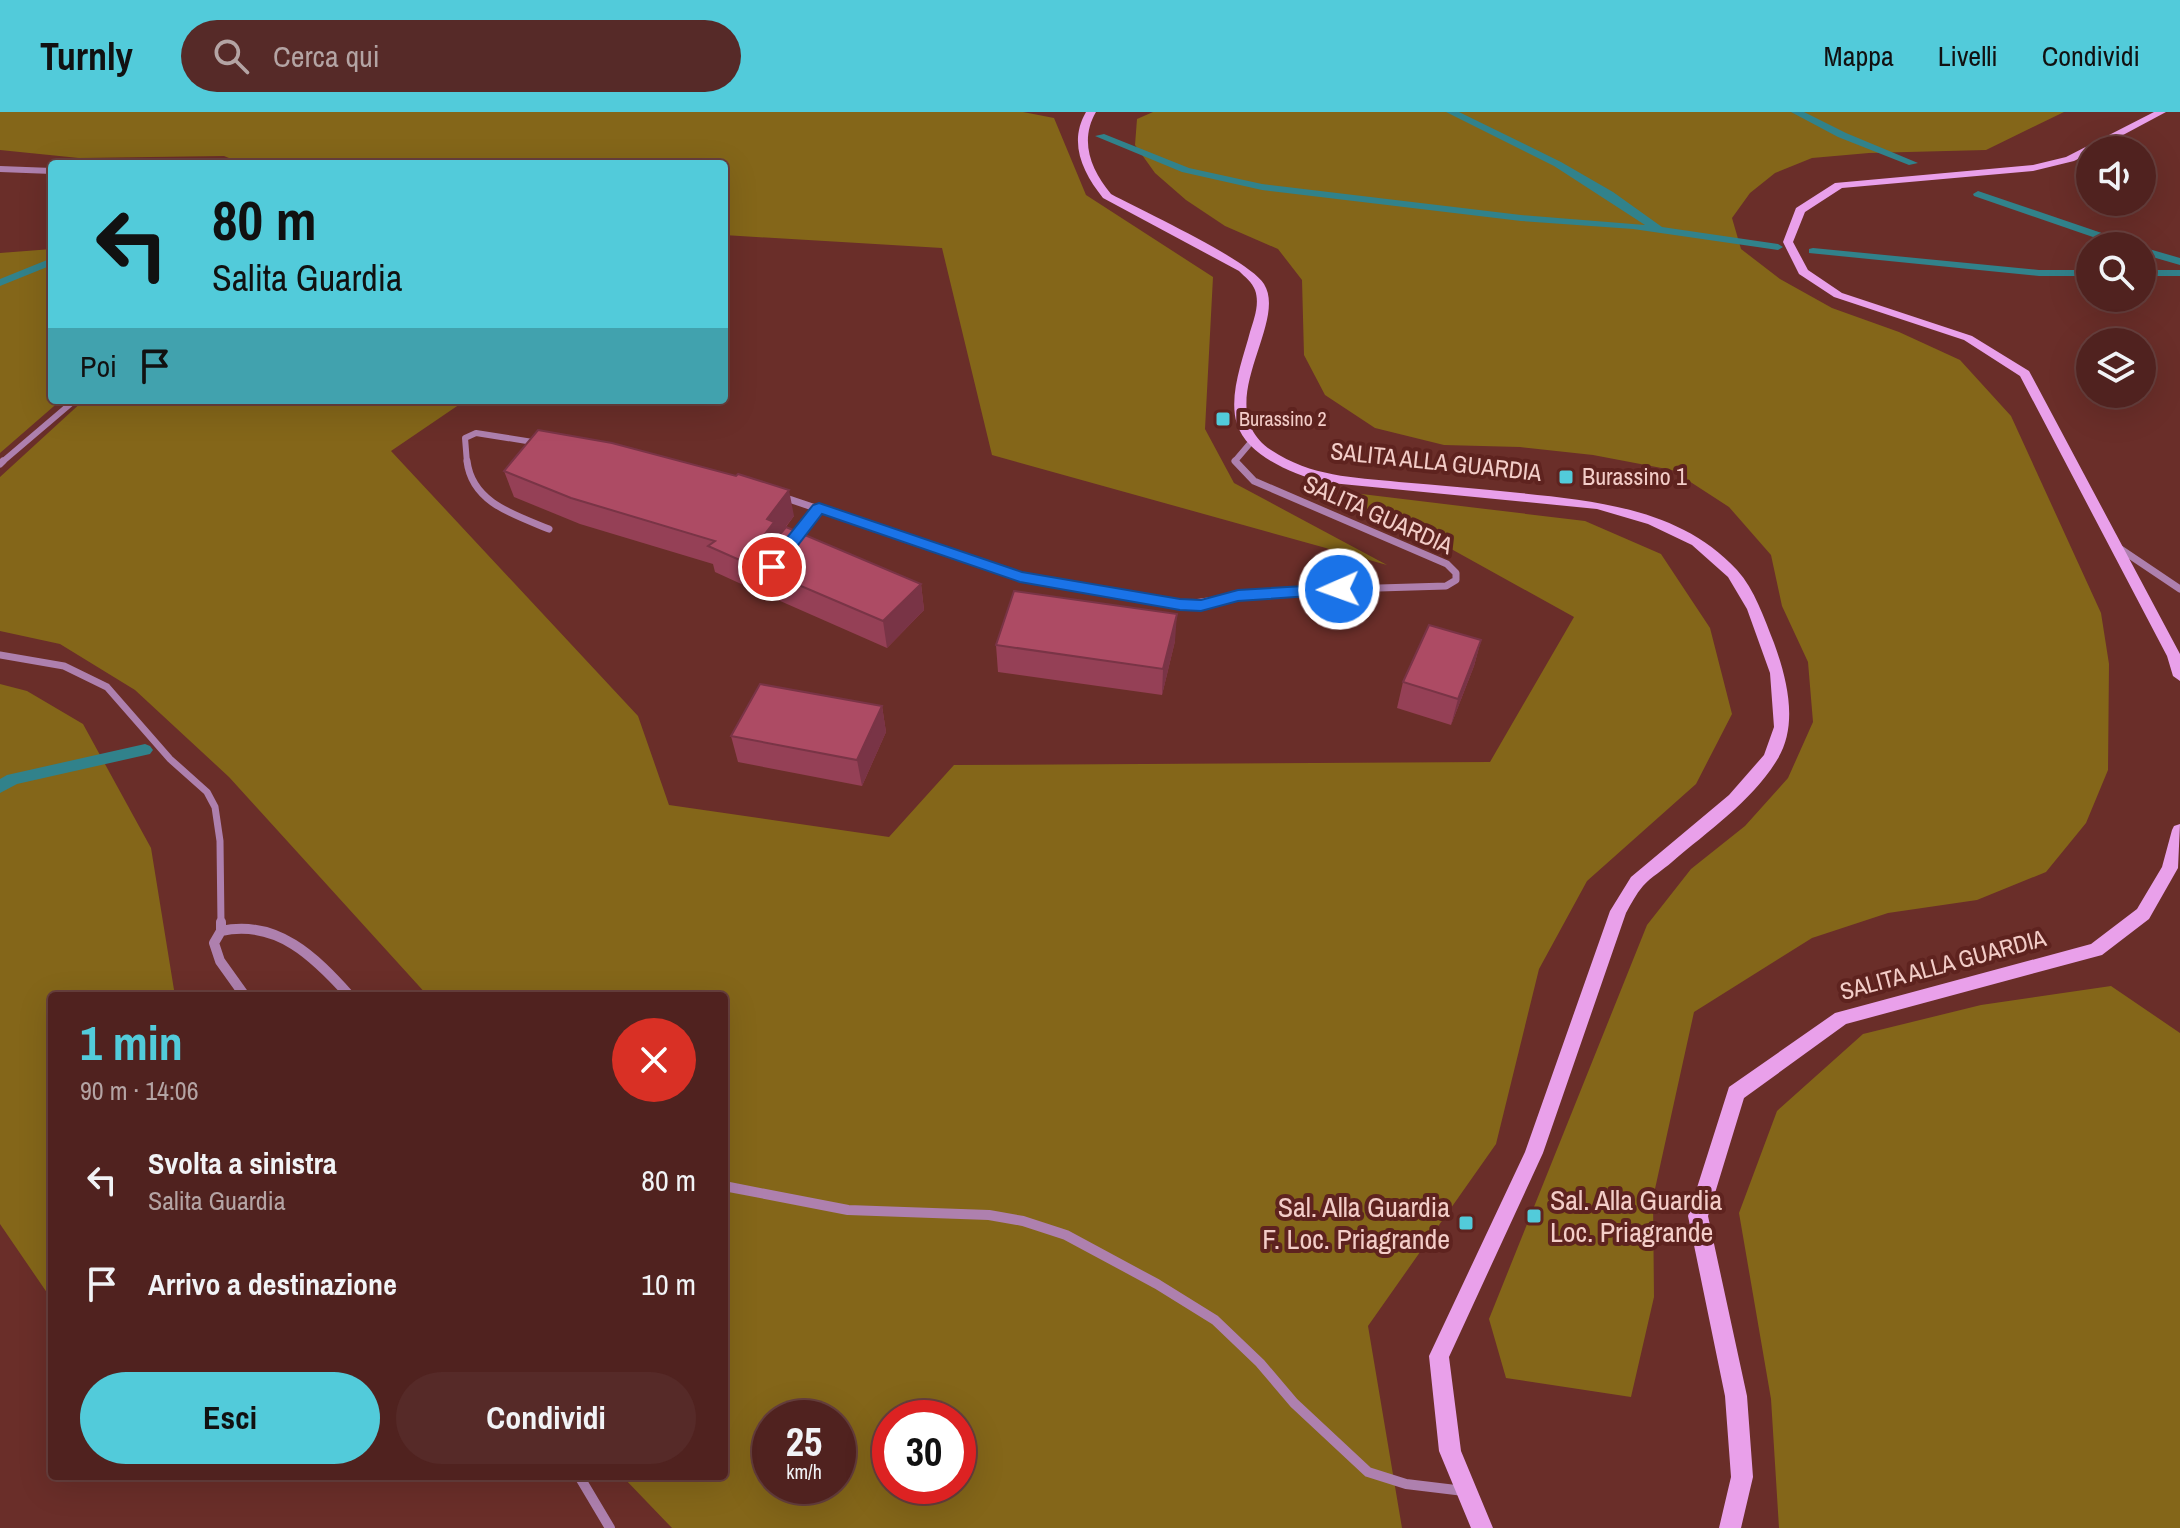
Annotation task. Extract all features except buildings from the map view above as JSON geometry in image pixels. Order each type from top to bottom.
[{"type":"main road","points":[[1091,112],[1081,129],[1084,158],[1092,179],[1107,196],[1243,269],[1260,287],[1263,309],[1239,392],[1239,416],[1252,441]]},
{"type":"main road","points":[[2161,112],[2070,159],[2033,168],[1839,185],[1800,210],[1788,242],[1803,272],[1838,295],[1968,338],[2025,374],[2119,548],[2174,656],[2180,676]]},
{"type":"main road","name":"SALITA ALLA GUARDIA","points":[[1252,441],[1278,461],[1321,478],[1598,505],[1653,521],[1697,542],[1733,574],[1754,609],[1777,673],[1782,727],[1771,757],[1735,799],[1637,882],[1618,911],[1534,1153],[1439,1356],[1450,1451],[1482,1528]]},
{"type":"main road","name":"SALITA ALLA GUARDIA","points":[[1730,1528],[1742,1477],[1736,1396],[1698,1216],[1736,1093],[1841,1018],[2096,950],[2143,914],[2170,868],[2180,830]]},
{"type":"street","points":[[0,169],[48,171]]},
{"type":"street","points":[[0,464],[70,404]]},
{"type":"street","points":[[549,529],[488,499],[472,483],[465,438],[476,433],[552,445]]},
{"type":"street","name":"SALITA GUARDIA","points":[[776,495],[1020,577],[1180,605],[1201,605],[1238,595],[1283,591],[1446,586],[1456,580],[1456,573],[1447,564],[1254,481],[1235,461],[1252,441]]},
{"type":"street","points":[[792,542],[819,508]]},
{"type":"street","points":[[2119,548],[2180,589]]},
{"type":"street","points":[[0,655],[23,657],[82,671],[117,696],[169,759],[211,797],[218,822],[223,902],[221,931],[214,943],[215,952],[242,992]]},
{"type":"street","points":[[221,931],[243,925],[267,930],[304,951],[346,992]]},
{"type":"street","points":[[728,1187],[848,1210],[989,1215],[1023,1221],[1066,1235],[1157,1284],[1215,1320],[1260,1363],[1294,1403],[1368,1472],[1406,1484],[1465,1491]]},
{"type":"street","points":[[581,1480],[610,1528]]},
{"type":"shaded area","points":[[0,112],[1023,112],[1054,118],[1086,195],[1213,277],[1205,429],[1234,483],[1387,565],[992,455],[942,248],[728,235],[728,160],[234,160],[224,156],[79,158],[0,150]]},
{"type":"shaded area","points":[[1153,112],[2064,112],[1986,150],[1812,158],[1775,173],[1750,193],[1732,218],[1741,249],[1780,279],[1832,308],[1899,332],[1960,360],[2011,416],[2101,613],[2109,664],[2108,770],[2086,823],[2046,872],[1977,900],[1888,913],[1812,938],[1694,1012],[1653,1198],[1654,1297],[1631,1397],[1506,1378],[1489,1319],[1647,925],[1691,869],[1745,826],[1788,778],[1813,722],[1808,662],[1782,606],[1771,555],[1729,507],[1672,470],[1593,455],[1520,447],[1444,445],[1375,428],[1325,395],[1304,355],[1302,280],[1278,249],[1225,226],[1186,200],[1155,173],[1135,145],[1137,119]]},
{"type":"shaded area","points":[[48,249],[48,404],[56,404],[0,453],[0,253]]},
{"type":"shaded area","points":[[80,404],[460,404],[391,451],[638,716],[669,805],[889,837],[954,765],[1490,762],[1574,617],[1435,540],[1341,509],[1345,492],[1585,521],[1661,554],[1710,628],[1732,714],[1696,784],[1587,881],[1539,969],[1496,1144],[1368,1326],[1402,1528],[672,1528],[626,1480],[728,1480],[728,992],[424,992],[229,777],[135,690],[60,644],[0,631],[0,477]]},
{"type":"shaded area","points":[[0,684],[27,691],[83,724],[151,848],[174,992],[48,992],[48,1294],[0,1224]]},
{"type":"shaded area","points":[[2111,986],[2180,1033],[2180,1528],[1779,1528],[1771,1399],[1739,1213],[1777,1111],[1863,1034],[1981,1005]]},
{"type":"waterway","points":[[1451,112],[1558,164],[1658,229]]},
{"type":"waterway","points":[[1796,112],[1842,135],[1913,163]]},
{"type":"waterway","points":[[1100,136],[1186,170],[1262,187],[1521,218],[1633,226],[1778,247]]},
{"type":"waterway","points":[[1978,194],[2089,232]]},
{"type":"waterway","points":[[1813,251],[2039,273],[2076,273]]},
{"type":"waterway","points":[[2156,254],[2180,262]]},
{"type":"waterway","points":[[0,283],[48,263]]},
{"type":"waterway","points":[[2156,273],[2180,273]]},
{"type":"waterway","points":[[0,787],[13,779],[145,750]]},
{"type":"place","name":"Burassino 2","points":[[1223,419]]},
{"type":"place","name":"Burassino 1","points":[[1566,477]]},
{"type":"place","name":"Sal. Alla Guardia Loc. Priagrande","points":[[1534,1216]]},
{"type":"place","name":"Sal. Alla Guardia F. Loc. Priagrande","points":[[1466,1223]]},
{"type":"route","points":[[772,567],[819,508],[1020,577],[1180,605],[1201,605],[1238,595],[1339,589]]}]
